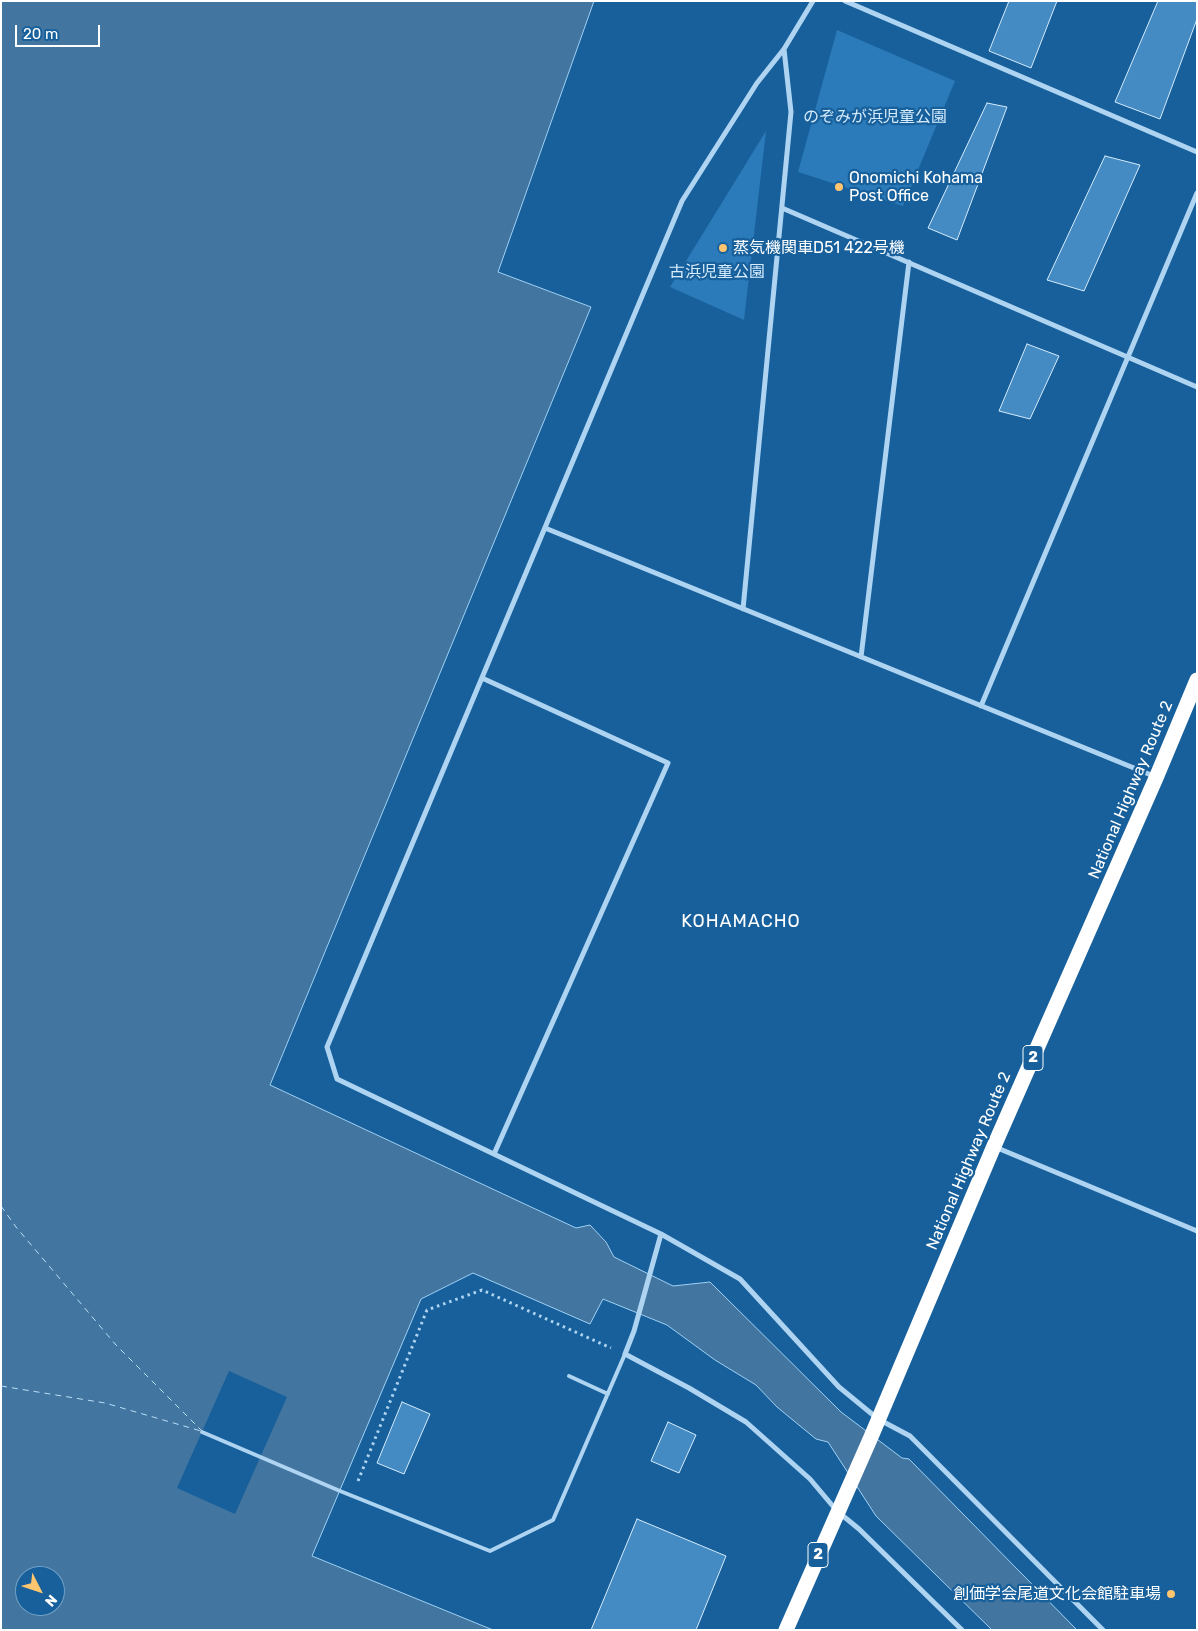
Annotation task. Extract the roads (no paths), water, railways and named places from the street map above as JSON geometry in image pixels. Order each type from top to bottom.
[{"type":"highway","name":"National Highway Route 2","points":[[786,1630],[1197,680]]},
{"type":"street","points":[[813,1],[784,49],[757,83],[682,201],[327,1047],[337,1080],[661,1234],[740,1279],[839,1387],[878,1419],[910,1436],[1103,1630]]},
{"type":"street","points":[[845,1],[1197,152]]},
{"type":"street","points":[[743,609],[791,112],[784,49]]},
{"type":"street","points":[[981,706],[1197,193]]},
{"type":"street","points":[[782,208],[1197,387]]},
{"type":"street","points":[[861,657],[909,262]]},
{"type":"street","points":[[545,528],[1156,778]]},
{"type":"street","points":[[482,678],[668,762],[494,1154]]},
{"type":"street","points":[[994,1146],[1197,1231]]},
{"type":"street","points":[[661,1234],[634,1331],[625,1354],[689,1388],[746,1422],[810,1479],[837,1511],[859,1529],[962,1630]]},
{"type":"lane","points":[[202,1432],[352,1496],[490,1551],[553,1520],[625,1354]]},
{"type":"lane","points":[[569,1376],[608,1394]]},
{"type":"place","name":"Onomichi Kohama Post Office","points":[[839,187]]},
{"type":"place","name":"蒸気機関車D51 422号機","points":[[723,248]]},
{"type":"place","name":"創価学会尾道文化会館駐車場","points":[[1171,1594]]},
{"type":"district","name":"KOHAMACHO","points":[[741,922]]},
{"type":"park label","name":"のぞみが浜児童公園","points":[[875,117]]},
{"type":"park label","name":"古浜児童公園","points":[[717,272]]}]
